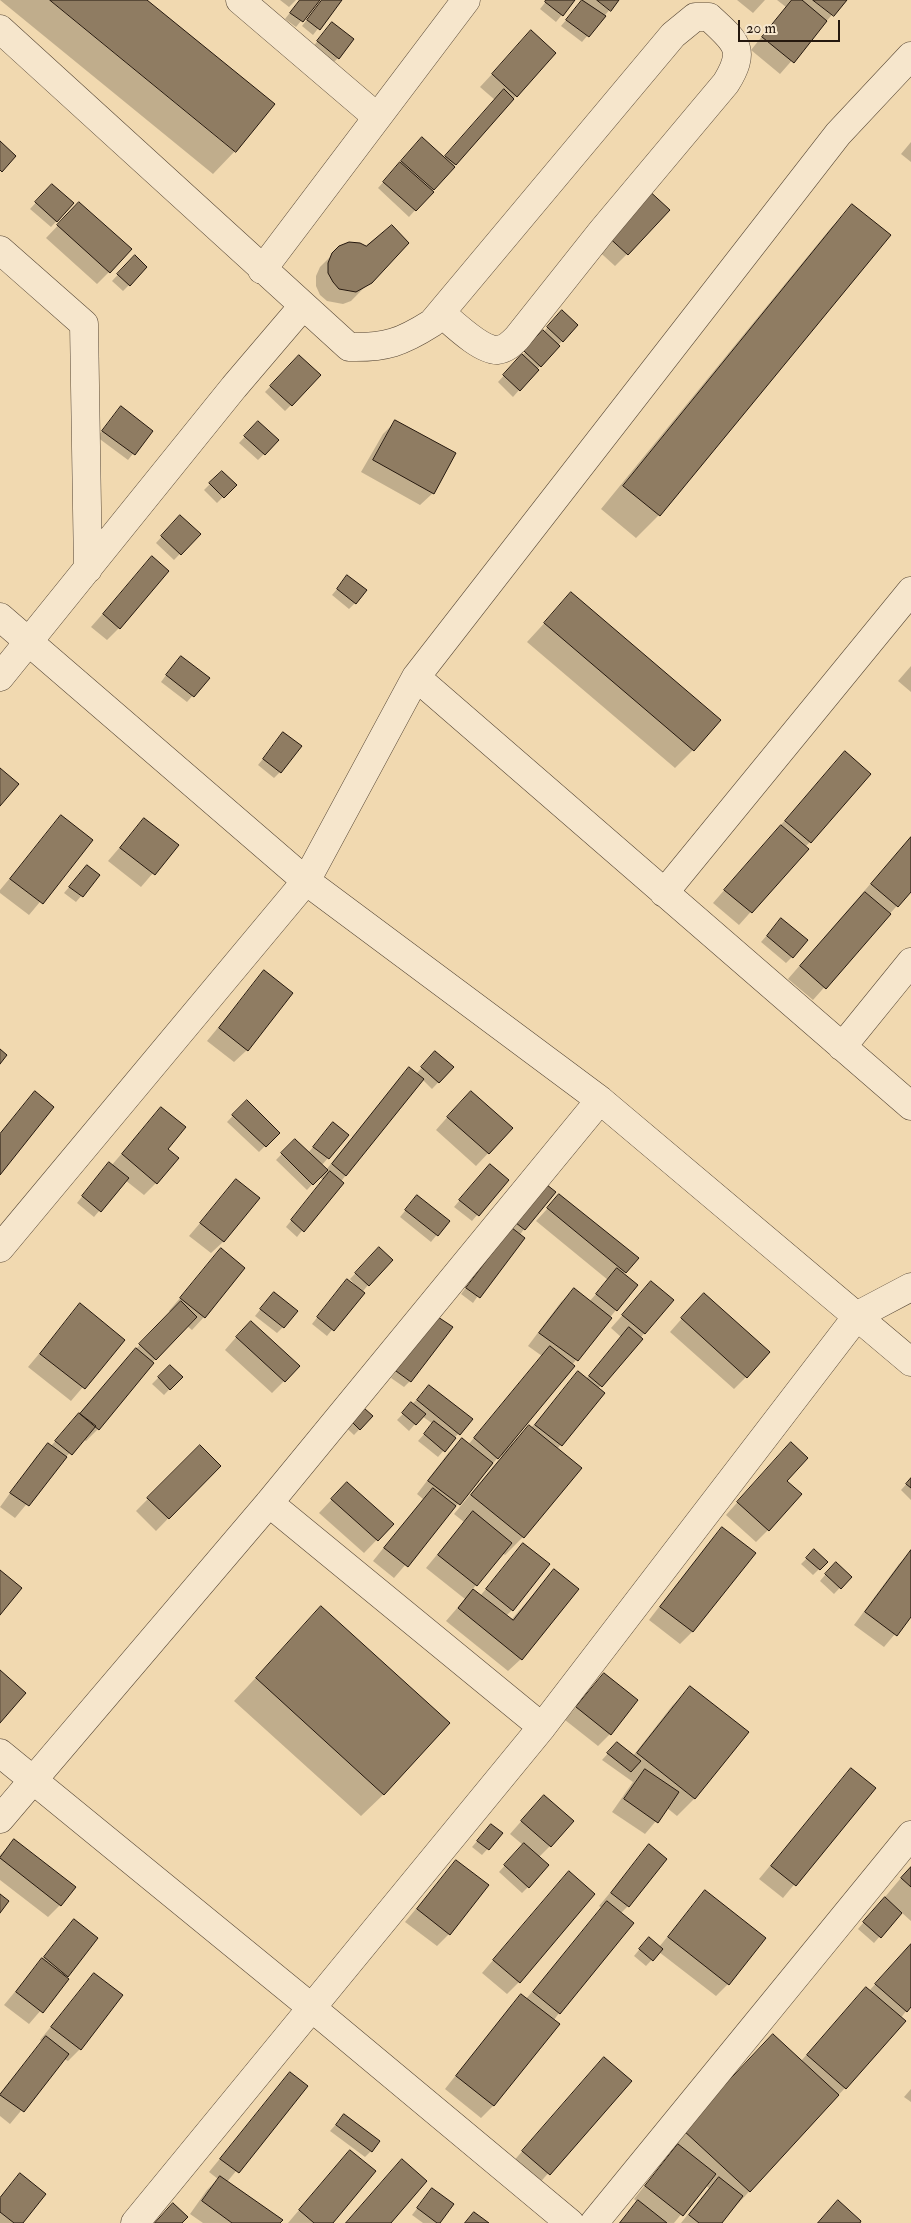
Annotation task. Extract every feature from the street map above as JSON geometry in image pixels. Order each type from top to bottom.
[{"type":"street","points":[[240,0],[377,117]]},
{"type":"street","points":[[262,270],[466,0]]},
{"type":"street","points":[[0,29],[262,270],[349,347],[375,348],[407,339],[432,323],[673,35],[695,17],[710,17],[729,36],[737,50],[737,66],[726,83],[602,231],[517,338],[507,348],[495,350],[477,343],[441,313]]},
{"type":"street","points":[[0,1248],[306,881],[416,677],[838,134],[911,56]]},
{"type":"street","points":[[0,250],[84,324],[88,569]]},
{"type":"street","points":[[0,677],[234,387],[303,306]]},
{"type":"street","points":[[664,893],[911,591]]},
{"type":"street","points":[[0,617],[306,881],[600,1100],[858,1315],[911,1362]]},
{"type":"street","points":[[416,677],[911,1106]]},
{"type":"street","points":[[842,1047],[911,962]]},
{"type":"street","points":[[0,1819],[269,1503],[600,1100]]},
{"type":"street","points":[[135,2223],[542,1727],[858,1315],[911,1287]]},
{"type":"street","points":[[269,1503],[542,1727]]},
{"type":"street","points":[[0,1753],[312,2008],[570,2223]]},
{"type":"street","points":[[594,2223],[911,1836]]},
{"type":"building","points":[[50,0],[147,0],[275,104],[236,152]]},
{"type":"building","points":[[300,0],[320,0],[303,22],[290,13]]},
{"type":"building","points":[[322,0],[342,0],[320,30],[307,20]]},
{"type":"building","points":[[546,0],[575,0],[563,16],[545,2]]},
{"type":"building","points":[[582,0],[606,16],[589,37],[566,20]]},
{"type":"building","points":[[597,0],[619,0],[611,11]]},
{"type":"building","points":[[792,0],[802,0],[827,21],[794,63],[762,37]]},
{"type":"building","points":[[813,0],[847,0],[834,16]]},
{"type":"building","points":[[332,22],[354,39],[339,59],[317,41]]},
{"type":"building","points":[[531,30],[556,53],[517,97],[492,74]]},
{"type":"building","points":[[504,89],[514,99],[456,165],[445,156]]},
{"type":"building","points":[[422,137],[455,167],[434,190],[401,161]]},
{"type":"building","points":[[0,141],[16,156],[2,172],[0,170]]},
{"type":"building","points":[[400,162],[434,192],[416,211],[383,182]]},
{"type":"building","points":[[52,184],[74,203],[57,222],[35,202]]},
{"type":"building","points":[[645,187],[670,210],[628,255],[604,233]]},
{"type":"building","points":[[79,202],[132,249],[110,273],[57,225]]},
{"type":"building","points":[[852,204],[891,235],[660,516],[623,486]]},
{"type":"building","points":[[392,225],[409,243],[372,283],[356,292],[339,289],[328,273],[328,263],[332,253],[339,246],[349,242],[360,243],[366,246]]},
{"type":"building","points":[[135,255],[147,267],[130,286],[117,274]]},
{"type":"building","points":[[562,310],[578,325],[563,342],[547,327]]},
{"type":"building","points":[[543,330],[560,346],[541,367],[524,351]]},
{"type":"building","points":[[522,354],[539,370],[520,391],[503,375]]},
{"type":"building","points":[[299,355],[321,375],[292,406],[270,386]]},
{"type":"building","points":[[121,406],[153,431],[135,455],[102,431]]},
{"type":"building","points":[[395,420],[456,453],[434,494],[373,460]]},
{"type":"building","points":[[258,421],[279,440],[265,455],[244,436]]},
{"type":"building","points":[[222,471],[237,485],[224,498],[209,483]]},
{"type":"building","points":[[180,515],[201,534],[181,555],[161,536]]},
{"type":"building","points":[[152,556],[169,571],[120,629],[103,614]]},
{"type":"building","points":[[347,575],[367,590],[356,604],[337,589]]},
{"type":"building","points":[[571,592],[721,720],[694,751],[544,623]]},
{"type":"building","points":[[181,656],[210,678],[194,697],[166,675]]},
{"type":"building","points":[[283,732],[302,746],[281,773],[263,759]]},
{"type":"building","points":[[845,751],[871,774],[811,843],[785,821]]},
{"type":"building","points":[[0,768],[19,784],[0,806]]},
{"type":"building","points":[[61,815],[93,840],[43,904],[10,879]]},
{"type":"building","points":[[144,818],[179,845],[155,875],[120,848]]},
{"type":"building","points":[[781,825],[809,849],[752,913],[724,890]]},
{"type":"building","points":[[911,837],[911,892],[898,907],[871,884]]},
{"type":"building","points":[[87,865],[100,875],[83,897],[69,887]]},
{"type":"building","points":[[865,892],[891,914],[826,989],[800,966]]},
{"type":"building","points":[[781,918],[808,940],[793,958],[767,936]]},
{"type":"building","points":[[264,970],[293,993],[248,1051],[219,1028]]},
{"type":"building","points":[[0,1049],[7,1055],[0,1064]]},
{"type":"building","points":[[435,1051],[454,1067],[439,1083],[421,1067]]},
{"type":"building","points":[[409,1067],[424,1079],[346,1176],[332,1164]]},
{"type":"building","points":[[35,1091],[54,1107],[0,1175],[0,1134]]},
{"type":"building","points":[[471,1091],[513,1128],[489,1154],[447,1117]]},
{"type":"building","points":[[247,1100],[280,1133],[266,1147],[232,1115]]},
{"type":"building","points":[[161,1107],[186,1127],[168,1149],[179,1158],[157,1184],[122,1154]]},
{"type":"building","points":[[333,1122],[349,1135],[329,1159],[313,1147]]},
{"type":"building","points":[[295,1139],[328,1170],[313,1185],[281,1153]]},
{"type":"building","points":[[109,1162],[129,1178],[101,1212],[82,1196]]},
{"type":"building","points":[[490,1164],[509,1180],[479,1216],[459,1200]]},
{"type":"building","points":[[330,1171],[344,1183],[304,1232],[291,1220]]},
{"type":"building","points":[[236,1179],[260,1198],[224,1242],[200,1223]]},
{"type":"building","points":[[542,1181],[556,1192],[525,1230],[511,1219]]},
{"type":"building","points":[[559,1194],[639,1258],[626,1273],[547,1208]]},
{"type":"building","points":[[417,1195],[450,1221],[438,1236],[405,1210]]},
{"type":"building","points":[[512,1228],[525,1238],[480,1298],[466,1288]]},
{"type":"building","points":[[379,1247],[393,1260],[369,1286],[355,1273]]},
{"type":"building","points":[[221,1248],[245,1268],[205,1318],[180,1298]]},
{"type":"building","points":[[617,1268],[638,1285],[617,1311],[596,1294]]},
{"type":"building","points":[[347,1279],[365,1293],[334,1331],[317,1317]]},
{"type":"building","points":[[651,1281],[674,1300],[645,1334],[622,1315]]},
{"type":"building","points":[[574,1288],[612,1318],[578,1361],[539,1333]]},
{"type":"building","points":[[274,1292],[298,1311],[284,1328],[260,1309]]},
{"type":"building","points":[[704,1293],[770,1352],[747,1378],[681,1318]]},
{"type":"building","points":[[181,1301],[197,1317],[156,1360],[139,1344]]},
{"type":"building","points":[[80,1303],[125,1340],[85,1389],[40,1354]]},
{"type":"building","points":[[438,1317],[453,1327],[411,1382],[396,1371]]},
{"type":"building","points":[[251,1321],[300,1366],[285,1382],[236,1337]]},
{"type":"building","points":[[629,1327],[643,1339],[602,1387],[589,1376]]},
{"type":"building","points":[[550,1346],[575,1366],[498,1459],[474,1438]]},
{"type":"building","points":[[136,1348],[154,1363],[99,1430],[80,1414]]},
{"type":"building","points":[[170,1365],[183,1377],[170,1390],[158,1377]]},
{"type":"building","points":[[578,1371],[605,1393],[562,1446],[535,1425]]},
{"type":"building","points":[[429,1385],[473,1419],[460,1435],[417,1400]]},
{"type":"building","points":[[356,1401],[373,1416],[360,1430],[344,1414]]},
{"type":"building","points":[[411,1402],[426,1414],[416,1425],[402,1413]]},
{"type":"building","points":[[79,1413],[96,1426],[72,1455],[55,1441]]},
{"type":"building","points":[[434,1421],[456,1438],[445,1452],[424,1434]]},
{"type":"building","points":[[529,1425],[582,1468],[524,1538],[471,1495]]},
{"type":"building","points":[[462,1438],[493,1463],[460,1505],[428,1481]]},
{"type":"building","points":[[791,1442],[808,1458],[787,1481],[802,1494],[769,1531],[737,1502]]},
{"type":"building","points":[[48,1443],[67,1457],[29,1506],[10,1493]]},
{"type":"building","points":[[200,1445],[221,1466],[169,1519],[147,1498]]},
{"type":"building","points":[[911,1478],[911,1488],[906,1484]]},
{"type":"building","points":[[347,1482],[394,1524],[378,1541],[331,1499]]},
{"type":"building","points":[[433,1488],[456,1506],[408,1567],[384,1548]]},
{"type":"building","points":[[473,1511],[512,1543],[477,1586],[438,1555]]},
{"type":"building","points":[[722,1527],[756,1553],[693,1632],[660,1607]]},
{"type":"building","points":[[523,1543],[550,1564],[513,1611],[486,1589]]},
{"type":"building","points":[[814,1549],[828,1562],[820,1570],[806,1558]]},
{"type":"building","points":[[911,1550],[911,1617],[897,1636],[865,1612]]},
{"type":"building","points":[[836,1562],[852,1577],[841,1589],[825,1574]]},
{"type":"building","points":[[554,1569],[579,1589],[522,1660],[458,1608],[473,1589],[513,1620]]},
{"type":"building","points":[[0,1570],[22,1588],[0,1615]]},
{"type":"building","points":[[321,1606],[450,1723],[384,1795],[256,1678]]},
{"type":"building","points":[[0,1670],[26,1693],[0,1723]]},
{"type":"building","points":[[604,1673],[638,1700],[611,1735],[576,1707]]},
{"type":"building","points":[[690,1686],[749,1732],[695,1799],[637,1753]]},
{"type":"building","points":[[617,1742],[641,1761],[631,1772],[607,1753]]},
{"type":"building","points":[[851,1768],[876,1788],[796,1886],[771,1866]]},
{"type":"building","points":[[645,1769],[679,1792],[658,1823],[624,1799]]},
{"type":"building","points":[[544,1795],[574,1821],[551,1847],[521,1821]]},
{"type":"building","points":[[491,1824],[503,1833],[489,1850],[477,1841]]},
{"type":"building","points":[[14,1839],[76,1887],[61,1906],[0,1858]]},
{"type":"building","points":[[524,1843],[549,1865],[529,1888],[504,1865]]},
{"type":"building","points":[[649,1844],[667,1859],[629,1907],[611,1893]]},
{"type":"building","points":[[456,1860],[489,1885],[450,1935],[417,1909]]},
{"type":"building","points":[[911,1867],[911,1887],[901,1878]]},
{"type":"building","points":[[569,1871],[595,1894],[520,1983],[493,1960]]},
{"type":"building","points":[[705,1890],[766,1938],[729,1985],[668,1937]]},
{"type":"building","points":[[0,1894],[9,1901],[0,1913]]},
{"type":"building","points":[[885,1897],[902,1913],[881,1938],[863,1922]]},
{"type":"building","points":[[607,1901],[634,1923],[560,2014],[533,1992]]},
{"type":"building","points":[[74,1919],[98,1938],[68,1977],[44,1957]]},
{"type":"building","points":[[649,1937],[663,1949],[653,1961],[639,1949]]},
{"type":"building","points":[[911,1944],[911,2007],[907,2012],[875,1984]]},
{"type":"building","points":[[42,1958],[69,1979],[43,2013],[16,1992]]},
{"type":"building","points":[[94,1973],[123,1995],[81,2050],[51,2027]]},
{"type":"building","points":[[866,1987],[906,2021],[846,2089],[807,2055]]},
{"type":"building","points":[[521,1994],[560,2024],[494,2106],[456,2076]]},
{"type":"building","points":[[773,2034],[839,2095],[750,2192],[683,2130]]},
{"type":"building","points":[[46,2036],[69,2054],[24,2112],[0,2095]]},
{"type":"building","points":[[604,2057],[632,2081],[550,2175],[522,2151]]},
{"type":"building","points":[[290,2072],[308,2086],[239,2173],[220,2159]]},
{"type":"building","points":[[344,2114],[380,2141],[372,2152],[336,2125]]},
{"type":"building","points":[[678,2144],[716,2174],[683,2216],[645,2186]]},
{"type":"building","points":[[350,2150],[376,2171],[333,2223],[314,2223],[299,2210]]},
{"type":"building","points":[[402,2159],[427,2181],[391,2223],[346,2223]]},
{"type":"building","points":[[20,2173],[46,2194],[23,2223],[14,2223],[0,2212],[0,2198]]},
{"type":"building","points":[[220,2176],[283,2220],[280,2223],[232,2223],[202,2201]]},
{"type":"building","points":[[719,2177],[743,2196],[722,2223],[699,2223],[689,2215]]},
{"type":"building","points":[[432,2188],[454,2204],[440,2223],[437,2223],[417,2208]]},
{"type":"building","points":[[638,2200],[667,2223],[620,2223]]},
{"type":"building","points":[[838,2200],[861,2221],[860,2223],[818,2223]]},
{"type":"building","points":[[173,2203],[188,2217],[182,2223],[155,2223]]},
{"type":"building","points":[[474,2212],[489,2223],[465,2223]]}]
